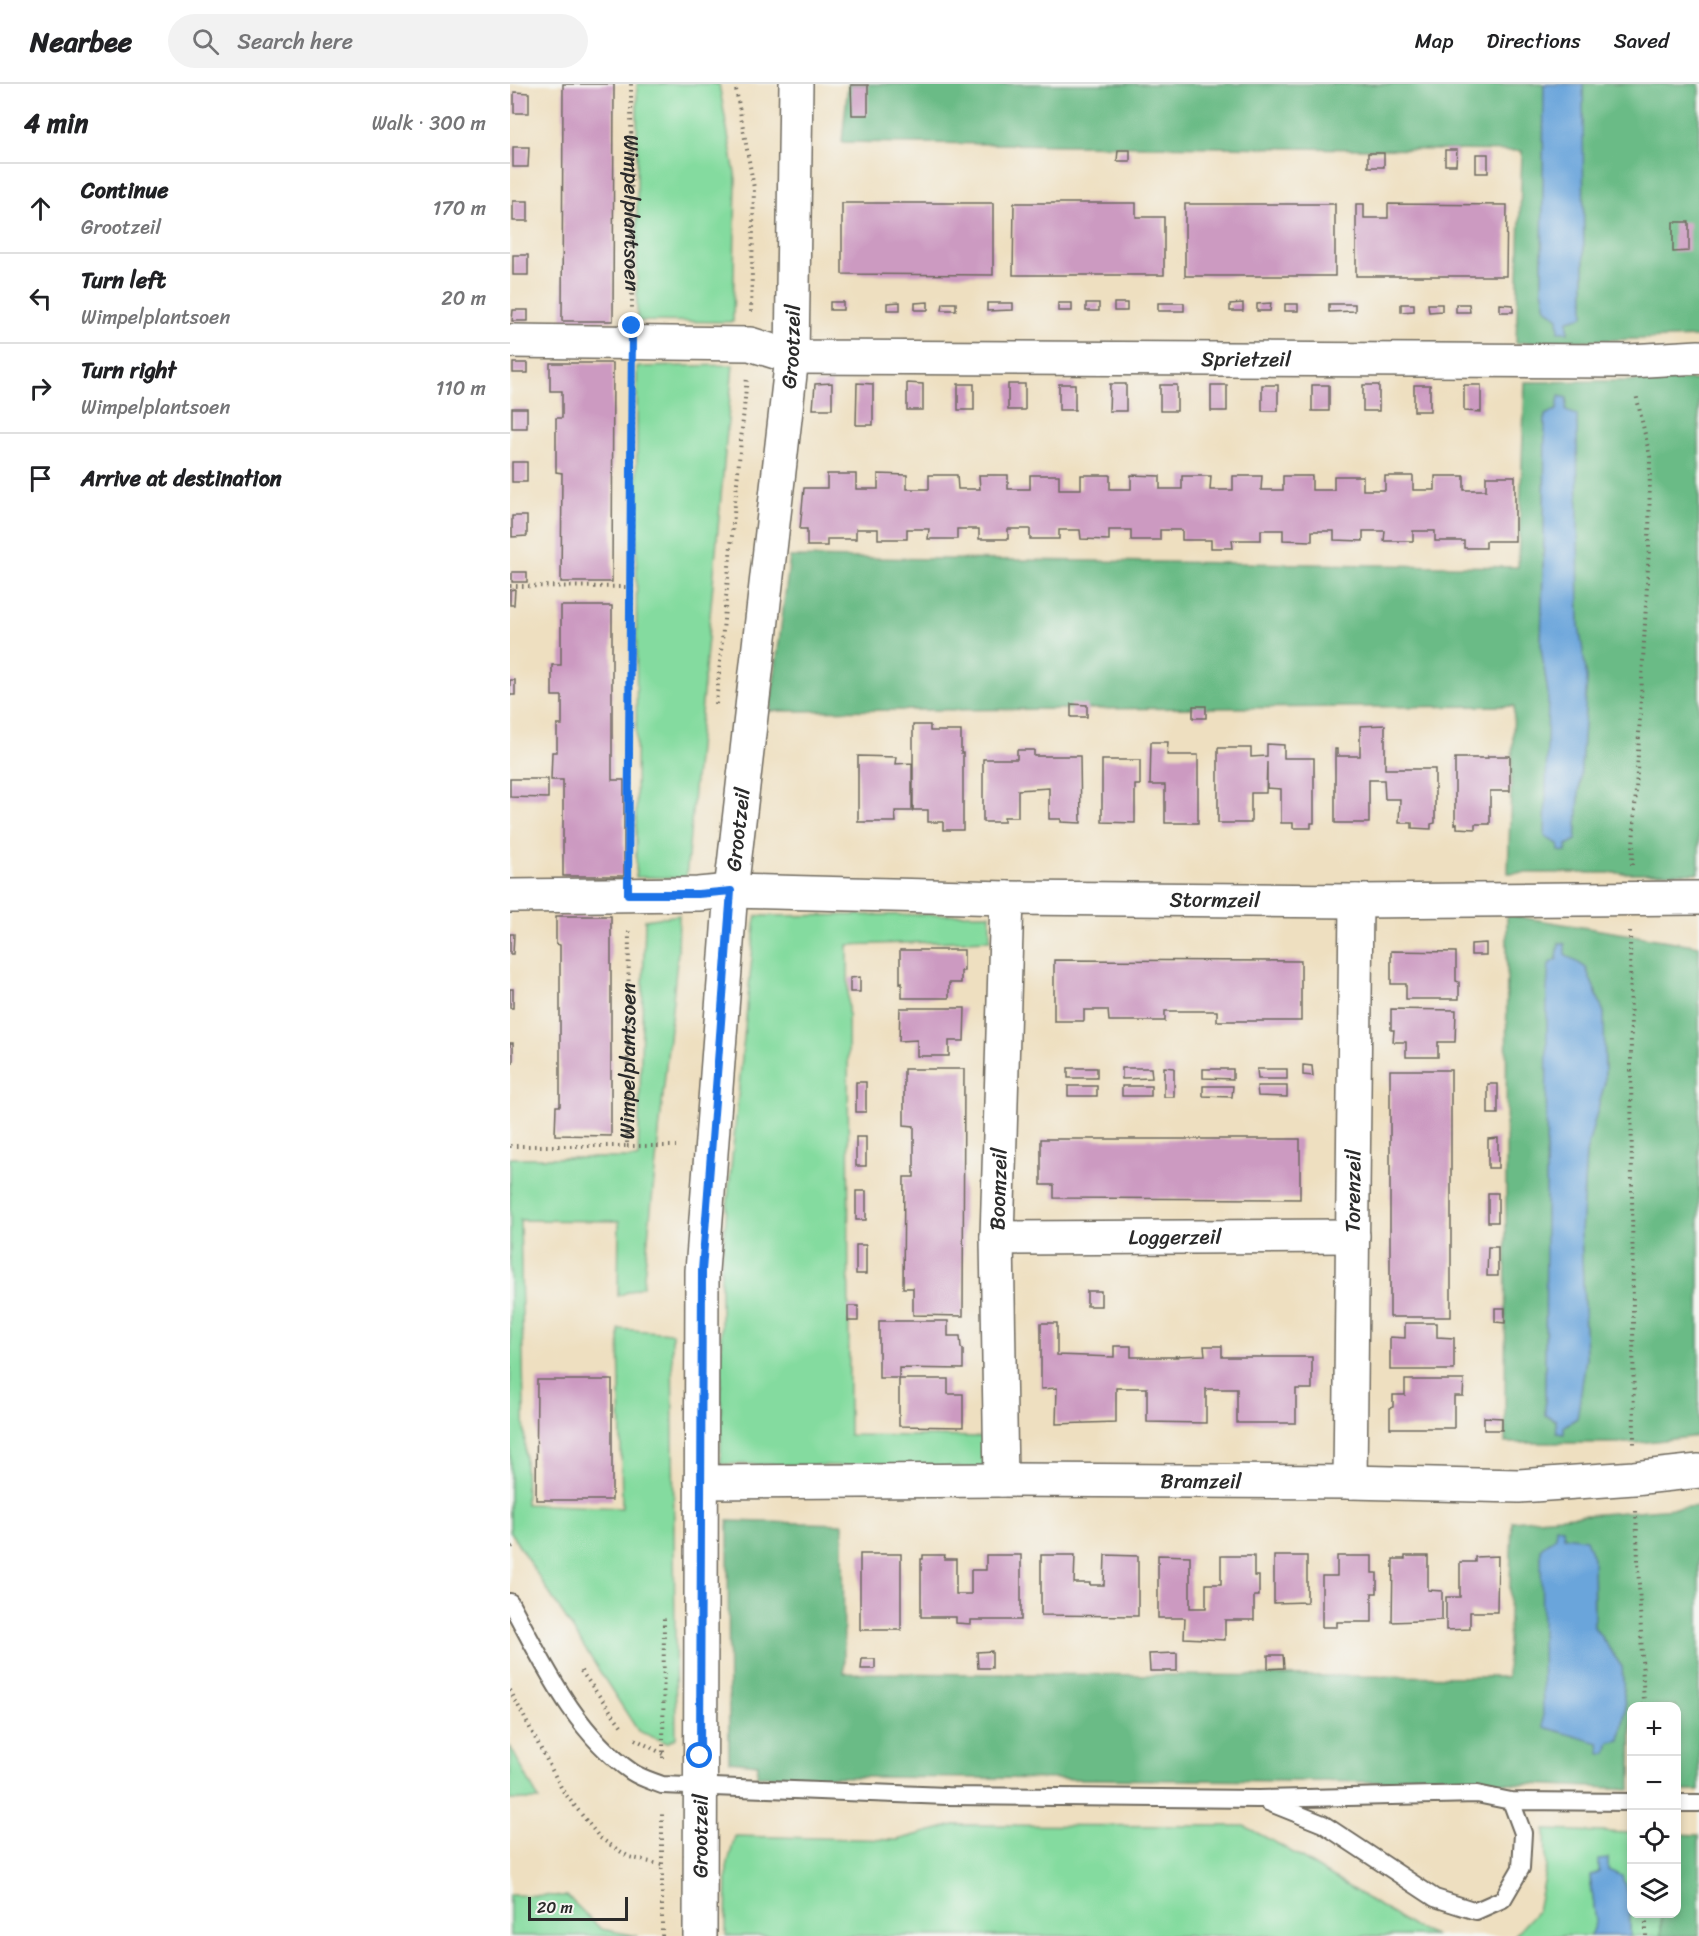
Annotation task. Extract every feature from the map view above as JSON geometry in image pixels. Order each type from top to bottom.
[{"type":"street","name":"Grootzeil","points":[[700,1936],[702,1271],[731,891],[792,357],[795,84]]},
{"type":"street","points":[[510,342],[750,344]]},
{"type":"street","name":"Sprietzeil","points":[[750,344],[792,357],[1629,362],[1699,357]]},
{"type":"street","points":[[510,896],[698,894],[731,891]]},
{"type":"street","name":"Stormzeil","points":[[731,891],[1007,898],[1356,901],[1699,898]]},
{"type":"street","name":"Boomzeil","points":[[1000,1480],[998,1238],[1007,898]]},
{"type":"street","name":"Torenzeil","points":[[1350,1482],[1356,901]]},
{"type":"street","name":"Loggerzeil","points":[[998,1238],[1353,1236]]},
{"type":"street","name":"Bramzeil","points":[[701,1482],[1000,1480],[1350,1482],[1519,1486],[1699,1471]]},
{"type":"lane","points":[[510,1602],[565,1701],[601,1745],[633,1773],[662,1785],[947,1796],[1259,1798],[1477,1794],[1510,1801],[1627,1803]]},
{"type":"lane","points":[[1259,1798],[1323,1824],[1435,1898],[1476,1911],[1503,1899],[1521,1868],[1523,1833],[1510,1801]]},
{"type":"lane","points":[[1681,1803],[1699,1803]]},
{"type":"path","name":"Wimpelplantsoen","points":[[510,1146],[627,1146],[633,342],[631,84]]},
{"type":"path","points":[[735,84],[754,188],[750,344]]},
{"type":"path","points":[[1629,362],[1650,457],[1649,548],[1630,898],[1634,1478],[1644,1702]]},
{"type":"path","points":[[510,586],[631,587]]},
{"type":"path","points":[[627,1146],[676,1146]]},
{"type":"path","points":[[510,1541],[513,1546],[510,1548]]},
{"type":"path","points":[[581,1671],[629,1736],[663,1754]]},
{"type":"path","name":"Grootzeil","points":[[510,1690],[564,1791],[600,1838],[629,1857],[661,1864],[662,1936]]},
{"type":"path","points":[[1646,1918],[1646,1936]]},
{"type":"green space","points":[[637,84],[719,84],[736,179],[733,322],[637,321]]},
{"type":"green space","points":[[848,84],[1544,84],[1542,289],[1546,308],[1558,318],[1568,332],[1568,320],[1584,315],[1583,84],[1699,84],[1699,337],[1516,343],[1522,151],[842,142]]},
{"type":"green space","points":[[733,365],[686,878],[636,877],[637,367]]},
{"type":"green space","points":[[1699,380],[1699,873],[1508,873],[1514,706],[770,711],[790,557],[1518,567],[1525,382]],"holes":[[[1559,396],[1567,398],[1579,625],[1587,679],[1576,839],[1567,845],[1566,852],[1558,844],[1548,693],[1541,648],[1545,415],[1557,410]]]},
{"type":"green space","points":[[990,914],[990,940],[848,945],[849,1435],[988,1437],[985,1468],[721,1464],[721,1269],[756,916]]},
{"type":"green space","points":[[679,915],[678,951],[643,1286],[618,1296],[619,1221],[520,1220],[526,1504],[622,1508],[619,1329],[672,1333],[676,1738],[667,1743],[638,1731],[510,1532],[510,1158],[638,1158],[645,920]]},
{"type":"green space","points":[[1507,915],[1699,946],[1699,1436],[1638,1443],[1505,1443]],"holes":[[[1559,943],[1565,954],[1586,968],[1604,1013],[1605,1082],[1586,1153],[1581,1232],[1586,1358],[1577,1418],[1564,1426],[1563,1434],[1557,1432],[1556,1420],[1545,1415],[1547,1040]]]},
{"type":"green space","points":[[1699,1506],[1699,1791],[1681,1791],[1681,1702],[1627,1702],[1627,1789],[1507,1783],[757,1776],[758,1764],[729,1761],[728,1521],[843,1524],[844,1673],[1507,1677],[1512,1521]],"holes":[[[1555,1537],[1593,1558],[1594,1627],[1622,1667],[1625,1711],[1620,1739],[1610,1742],[1608,1746],[1599,1743],[1543,1596],[1541,1548]]]},
{"type":"green space","points":[[510,1746],[539,1800],[510,1800]]},
{"type":"green space","points":[[954,1825],[1244,1826],[1282,1846],[1412,1926],[1436,1936],[726,1936],[727,1867],[735,1836],[897,1840]]},
{"type":"green space","points":[[1545,1830],[1627,1833],[1627,1898],[1608,1870],[1608,1859],[1600,1872],[1590,1877],[1596,1921],[1590,1936],[1514,1936],[1537,1911],[1546,1866]]},
{"type":"green space","points":[[1681,1834],[1699,1835],[1699,1936],[1661,1936],[1661,1918],[1681,1918]]},
{"type":"green space","points":[[510,1895],[567,1896],[601,1929],[638,1936],[510,1936]]},
{"type":"green space","points":[[1630,1918],[1661,1918],[1661,1936],[1630,1936]]},
{"type":"water","points":[[1544,84],[1583,84],[1584,316],[1568,320],[1568,332],[1559,332],[1558,318],[1546,308],[1542,289]]},
{"type":"water","points":[[1559,396],[1567,398],[1566,411],[1577,415],[1579,625],[1587,679],[1576,840],[1567,845],[1566,852],[1559,851],[1558,844],[1545,837],[1548,693],[1541,648],[1545,415],[1557,410]]},
{"type":"water","points":[[1559,943],[1565,944],[1565,954],[1586,968],[1604,1013],[1605,1082],[1586,1153],[1581,1232],[1586,1358],[1577,1418],[1564,1426],[1564,1434],[1557,1433],[1556,1420],[1545,1415],[1547,990],[1549,964],[1557,959]]},
{"type":"water","points":[[1556,1527],[1563,1528],[1564,1536],[1586,1539],[1593,1558],[1594,1627],[1622,1667],[1625,1711],[1620,1740],[1610,1742],[1607,1753],[1600,1753],[1599,1743],[1543,1727],[1541,1548],[1555,1537]]},
{"type":"water","points":[[1608,1859],[1608,1870],[1622,1876],[1627,1892],[1630,1936],[1590,1936],[1596,1921],[1590,1876],[1599,1872],[1599,1860]]},
{"type":"building","points":[[563,84],[614,84],[613,321],[562,321]]},
{"type":"building","points":[[851,85],[868,85],[868,115],[852,115]]},
{"type":"building","points":[[514,92],[529,93],[529,113],[514,113]]},
{"type":"building","points":[[513,147],[529,147],[528,167],[513,167]]},
{"type":"building","points":[[1118,150],[1130,150],[1130,161],[1117,161]]},
{"type":"building","points":[[1445,150],[1457,150],[1456,165],[1445,165]]},
{"type":"building","points":[[1368,153],[1384,153],[1384,167],[1368,167]]},
{"type":"building","points":[[1476,154],[1488,154],[1488,173],[1476,173]]},
{"type":"building","points":[[513,201],[528,201],[528,221],[513,221]]},
{"type":"building","points":[[842,203],[993,203],[993,275],[842,274]]},
{"type":"building","points":[[1014,203],[1136,203],[1136,217],[1164,217],[1164,275],[1013,275]]},
{"type":"building","points":[[1185,204],[1335,204],[1335,276],[1185,276]]},
{"type":"building","points":[[1356,204],[1364,204],[1364,218],[1388,218],[1388,204],[1507,205],[1506,276],[1356,276]]},
{"type":"building","points":[[1673,222],[1689,222],[1689,251],[1673,252]]},
{"type":"building","points":[[513,255],[528,255],[528,275],[513,275]]},
{"type":"building","points":[[830,302],[843,302],[843,310],[830,310]]},
{"type":"building","points":[[900,302],[900,310],[887,310],[887,303]]},
{"type":"building","points":[[928,302],[928,310],[915,310],[915,303]]},
{"type":"building","points":[[943,303],[956,303],[956,310],[942,310]]},
{"type":"building","points":[[987,303],[1013,303],[1013,310],[987,311]]},
{"type":"building","points":[[1058,303],[1072,303],[1072,311],[1058,311]]},
{"type":"building","points":[[1086,303],[1099,303],[1099,311],[1086,311]]},
{"type":"building","points":[[1114,303],[1127,303],[1127,311],[1114,311]]},
{"type":"building","points":[[1158,303],[1184,303],[1184,311],[1158,311]]},
{"type":"building","points":[[1243,303],[1243,311],[1230,311],[1230,304]]},
{"type":"building","points":[[1271,303],[1270,311],[1257,311],[1257,304]]},
{"type":"building","points":[[1285,304],[1298,304],[1298,311],[1285,311]]},
{"type":"building","points":[[1329,304],[1355,304],[1355,311],[1329,312]]},
{"type":"building","points":[[1401,304],[1414,304],[1414,311],[1401,312]]},
{"type":"building","points":[[1428,304],[1442,304],[1442,311],[1429,312]]},
{"type":"building","points":[[1456,304],[1469,304],[1470,312],[1456,312]]},
{"type":"building","points":[[1500,304],[1513,305],[1513,312],[1500,312]]},
{"type":"building","points":[[513,310],[528,310],[528,321],[512,321]]},
{"type":"building","points":[[513,363],[528,363],[528,373],[513,373]]},
{"type":"building","points":[[550,363],[613,363],[612,582],[561,582],[562,473],[556,472],[556,418],[562,418],[562,391],[550,391]]},
{"type":"building","points":[[832,383],[832,409],[813,409],[815,384]]},
{"type":"building","points":[[857,383],[873,384],[873,425],[856,425]]},
{"type":"building","points":[[907,383],[923,384],[923,410],[907,410]]},
{"type":"building","points":[[958,384],[974,384],[974,410],[958,410]]},
{"type":"building","points":[[1008,384],[1025,384],[1025,410],[1008,410]]},
{"type":"building","points":[[1059,384],[1075,384],[1075,410],[1059,410]]},
{"type":"building","points":[[1110,384],[1126,384],[1126,411],[1109,411]]},
{"type":"building","points":[[1160,385],[1177,385],[1177,411],[1160,411]]},
{"type":"building","points":[[1211,385],[1227,385],[1227,411],[1211,411]]},
{"type":"building","points":[[1262,385],[1278,385],[1278,411],[1262,411]]},
{"type":"building","points":[[1312,385],[1329,385],[1329,411],[1312,411]]},
{"type":"building","points":[[1363,385],[1379,385],[1379,411],[1363,411]]},
{"type":"building","points":[[1414,385],[1430,385],[1430,411],[1414,411]]},
{"type":"building","points":[[1464,385],[1481,385],[1481,412],[1464,411]]},
{"type":"building","points":[[512,408],[527,408],[527,428],[512,428]]},
{"type":"building","points":[[512,462],[527,462],[527,482],[512,482]]},
{"type":"building","points":[[827,474],[856,474],[856,489],[878,489],[878,474],[907,475],[907,489],[929,489],[929,475],[957,475],[958,489],[980,489],[979,475],[1008,475],[1008,489],[1030,489],[1030,475],[1059,475],[1059,489],[1081,489],[1081,475],[1110,475],[1110,489],[1131,489],[1131,475],[1160,476],[1160,489],[1182,489],[1182,476],[1211,476],[1210,490],[1233,490],[1233,476],[1262,476],[1261,490],[1283,490],[1283,476],[1312,476],[1312,490],[1334,490],[1334,476],[1363,476],[1363,490],[1385,490],[1385,476],[1413,476],[1413,490],[1435,490],[1435,476],[1464,476],[1464,490],[1486,490],[1486,476],[1515,476],[1515,541],[1486,541],[1486,548],[1464,548],[1464,541],[1435,541],[1435,531],[1413,531],[1413,541],[1384,541],[1385,531],[1363,531],[1363,541],[1334,540],[1334,531],[1312,531],[1312,541],[1283,540],[1283,530],[1261,530],[1261,540],[1232,540],[1233,548],[1211,548],[1211,540],[1182,540],[1182,530],[1160,530],[1160,540],[1131,540],[1131,530],[1109,530],[1109,540],[1081,539],[1080,530],[1059,530],[1059,539],[1030,539],[1030,529],[1008,529],[1008,539],[979,539],[979,529],[957,529],[957,539],[928,539],[929,529],[907,529],[907,539],[878,539],[878,529],[856,529],[856,539],[827,539],[827,546],[807,546],[807,529],[800,529],[804,488],[827,488]]},
{"type":"building","points":[[512,516],[527,516],[527,536],[512,537]]},
{"type":"building","points":[[512,572],[527,572],[527,582],[512,582]]},
{"type":"building","points":[[515,589],[514,605],[510,605],[510,590]]},
{"type":"building","points":[[561,606],[612,606],[612,780],[624,780],[624,876],[563,876],[563,780],[551,780],[552,752],[557,752],[557,725],[562,725],[562,696],[552,696],[552,665],[561,665]]},
{"type":"building","points":[[510,680],[515,680],[515,695],[510,695]]},
{"type":"building","points":[[1071,704],[1087,705],[1087,717],[1071,717]]},
{"type":"building","points":[[1193,706],[1206,706],[1206,718],[1193,718]]},
{"type":"building","points":[[913,725],[930,725],[930,731],[961,731],[963,830],[943,830],[943,822],[928,822],[928,810],[913,810]]},
{"type":"building","points":[[1385,725],[1385,769],[1435,769],[1435,823],[1431,824],[1431,829],[1412,828],[1412,823],[1399,823],[1400,799],[1385,799],[1384,780],[1369,780],[1369,823],[1335,823],[1335,749],[1337,749],[1337,756],[1360,756],[1360,726]]},
{"type":"building","points":[[1151,742],[1168,742],[1167,755],[1198,755],[1198,823],[1165,823],[1165,785],[1150,785]]},
{"type":"building","points":[[1267,744],[1284,745],[1284,758],[1314,758],[1314,823],[1311,823],[1311,828],[1293,828],[1293,823],[1281,823],[1281,789],[1267,788],[1267,762],[1266,793],[1251,793],[1251,823],[1218,823],[1218,748],[1251,748],[1251,757],[1267,756]]},
{"type":"building","points":[[1017,750],[1034,750],[1034,756],[1080,756],[1081,823],[1049,819],[1049,788],[1018,790],[1018,817],[1004,817],[1004,822],[983,822],[983,759],[1017,759]]},
{"type":"building","points":[[858,756],[896,757],[895,764],[912,763],[912,811],[895,811],[896,822],[858,822]]},
{"type":"building","points":[[1488,756],[1510,756],[1510,791],[1490,791],[1490,824],[1475,824],[1475,829],[1457,828],[1457,823],[1455,824],[1455,758],[1488,758]]},
{"type":"building","points":[[1102,760],[1140,760],[1140,785],[1135,785],[1135,823],[1102,822]]},
{"type":"building","points":[[510,779],[548,779],[548,798],[510,797]]},
{"type":"building","points":[[556,916],[611,916],[611,1136],[555,1135],[556,1106],[560,1106],[560,945],[556,944]]},
{"type":"building","points":[[510,934],[514,934],[513,954],[510,954]]},
{"type":"building","points":[[1486,943],[1486,955],[1471,955],[1471,944]]},
{"type":"building","points":[[900,950],[964,950],[964,971],[961,971],[961,983],[949,983],[949,998],[902,998]]},
{"type":"building","points":[[1391,951],[1456,952],[1456,981],[1459,982],[1459,999],[1406,999],[1406,984],[1391,984]]},
{"type":"building","points":[[1054,960],[1301,961],[1301,1021],[1217,1021],[1217,1011],[1165,1011],[1165,1021],[1109,1021],[1108,1010],[1084,1010],[1084,1021],[1054,1021]]},
{"type":"building","points":[[860,977],[860,992],[850,992],[850,978]]},
{"type":"building","points":[[510,989],[513,989],[513,1008],[510,1008]]},
{"type":"building","points":[[900,1008],[965,1008],[964,1041],[949,1041],[949,1056],[917,1056],[917,1040],[899,1041]]},
{"type":"building","points":[[1391,1009],[1456,1010],[1455,1042],[1438,1042],[1438,1057],[1406,1057],[1406,1042],[1393,1042]]},
{"type":"building","points":[[510,1043],[513,1043],[513,1063],[510,1063]]},
{"type":"building","points":[[1303,1065],[1312,1066],[1313,1076],[1303,1075]]},
{"type":"building","points":[[1164,1067],[1174,1068],[1174,1097],[1164,1097]]},
{"type":"building","points":[[1068,1068],[1097,1068],[1097,1078],[1068,1078]]},
{"type":"building","points":[[1122,1068],[1151,1068],[1152,1078],[1122,1079]]},
{"type":"building","points":[[904,1069],[964,1069],[963,1316],[913,1315],[913,1288],[903,1288],[904,1177],[914,1177],[914,1126],[904,1125]]},
{"type":"building","points":[[1203,1069],[1233,1069],[1233,1079],[1203,1078]]},
{"type":"building","points":[[1257,1069],[1287,1069],[1287,1079],[1258,1079]]},
{"type":"building","points":[[1390,1070],[1451,1070],[1451,1317],[1390,1317]]},
{"type":"building","points":[[856,1082],[866,1082],[866,1112],[856,1112]]},
{"type":"building","points":[[1488,1084],[1498,1084],[1498,1114],[1488,1114]]},
{"type":"building","points":[[1068,1086],[1097,1086],[1097,1096],[1068,1096]]},
{"type":"building","points":[[1122,1086],[1151,1086],[1151,1096],[1122,1096]]},
{"type":"building","points":[[1203,1086],[1233,1086],[1232,1097],[1203,1096]]},
{"type":"building","points":[[1257,1086],[1287,1086],[1287,1097],[1258,1096]]},
{"type":"building","points":[[856,1137],[866,1137],[866,1166],[856,1166]]},
{"type":"building","points":[[1498,1138],[1498,1168],[1488,1168],[1488,1139]]},
{"type":"building","points":[[1041,1139],[1300,1139],[1300,1199],[1054,1198],[1054,1185],[1041,1185]]},
{"type":"building","points":[[856,1191],[866,1191],[866,1220],[856,1220]]},
{"type":"building","points":[[1488,1193],[1498,1193],[1498,1222],[1488,1222]]},
{"type":"building","points":[[856,1245],[866,1245],[866,1274],[856,1274]]},
{"type":"building","points":[[1488,1247],[1498,1247],[1498,1276],[1487,1276]]},
{"type":"building","points":[[1087,1291],[1101,1291],[1101,1306],[1087,1306]]},
{"type":"building","points":[[848,1306],[858,1306],[858,1321],[848,1321]]},
{"type":"building","points":[[1495,1308],[1505,1308],[1505,1323],[1495,1322]]},
{"type":"building","points":[[879,1321],[948,1321],[948,1336],[960,1336],[963,1349],[963,1369],[899,1368],[899,1378],[879,1378]]},
{"type":"building","points":[[1041,1323],[1057,1323],[1057,1355],[1114,1357],[1114,1346],[1131,1346],[1131,1357],[1177,1357],[1205,1355],[1204,1346],[1222,1346],[1222,1357],[1312,1357],[1312,1389],[1296,1389],[1296,1423],[1237,1423],[1237,1389],[1206,1389],[1206,1423],[1147,1422],[1147,1388],[1116,1388],[1116,1422],[1056,1424],[1057,1388],[1041,1389]]},
{"type":"building","points":[[1405,1323],[1437,1323],[1437,1337],[1454,1338],[1454,1370],[1390,1370],[1390,1337],[1405,1338]]},
{"type":"building","points":[[899,1379],[948,1379],[948,1394],[963,1394],[963,1427],[899,1426]]},
{"type":"building","points":[[537,1380],[612,1380],[612,1500],[536,1500]]},
{"type":"building","points":[[1405,1380],[1464,1380],[1463,1396],[1454,1396],[1454,1428],[1390,1428],[1390,1408],[1393,1407],[1393,1395],[1405,1395]]},
{"type":"building","points":[[1484,1417],[1502,1418],[1502,1430],[1484,1430]]},
{"type":"building","points":[[860,1554],[901,1554],[901,1630],[860,1630]]},
{"type":"building","points":[[923,1555],[945,1555],[944,1559],[956,1559],[956,1594],[971,1594],[971,1570],[986,1570],[986,1555],[1021,1555],[1021,1620],[971,1620],[971,1624],[956,1623],[956,1617],[921,1617],[921,1559]]},
{"type":"building","points":[[1041,1555],[1075,1555],[1074,1583],[1090,1583],[1090,1585],[1104,1585],[1105,1555],[1138,1556],[1138,1616],[1041,1615]]},
{"type":"building","points":[[1158,1555],[1190,1556],[1190,1608],[1206,1608],[1206,1584],[1221,1584],[1221,1556],[1254,1556],[1254,1576],[1259,1576],[1259,1596],[1254,1596],[1254,1620],[1225,1620],[1225,1640],[1184,1638],[1185,1618],[1158,1618]]},
{"type":"building","points":[[1274,1556],[1307,1556],[1307,1602],[1274,1603]]},
{"type":"building","points":[[1337,1556],[1372,1556],[1372,1573],[1377,1573],[1377,1593],[1372,1593],[1372,1622],[1337,1622],[1337,1627],[1322,1627],[1322,1576],[1337,1576]]},
{"type":"building","points":[[1405,1556],[1428,1556],[1428,1590],[1442,1591],[1442,1620],[1392,1622],[1393,1559],[1405,1559]]},
{"type":"building","points":[[1498,1556],[1497,1612],[1470,1612],[1470,1629],[1446,1630],[1446,1597],[1460,1597],[1460,1562],[1475,1562],[1475,1557]]},
{"type":"building","points":[[992,1651],[992,1668],[978,1668],[977,1652]]},
{"type":"building","points":[[1177,1653],[1177,1671],[1150,1671],[1149,1654]]},
{"type":"building","points":[[1268,1655],[1283,1655],[1284,1668],[1268,1669]]},
{"type":"building","points":[[862,1659],[875,1659],[875,1669],[861,1669]]},
{"type":"route","points":[[632,326],[628,894],[698,894],[731,891],[702,1271],[700,1756]]}]
